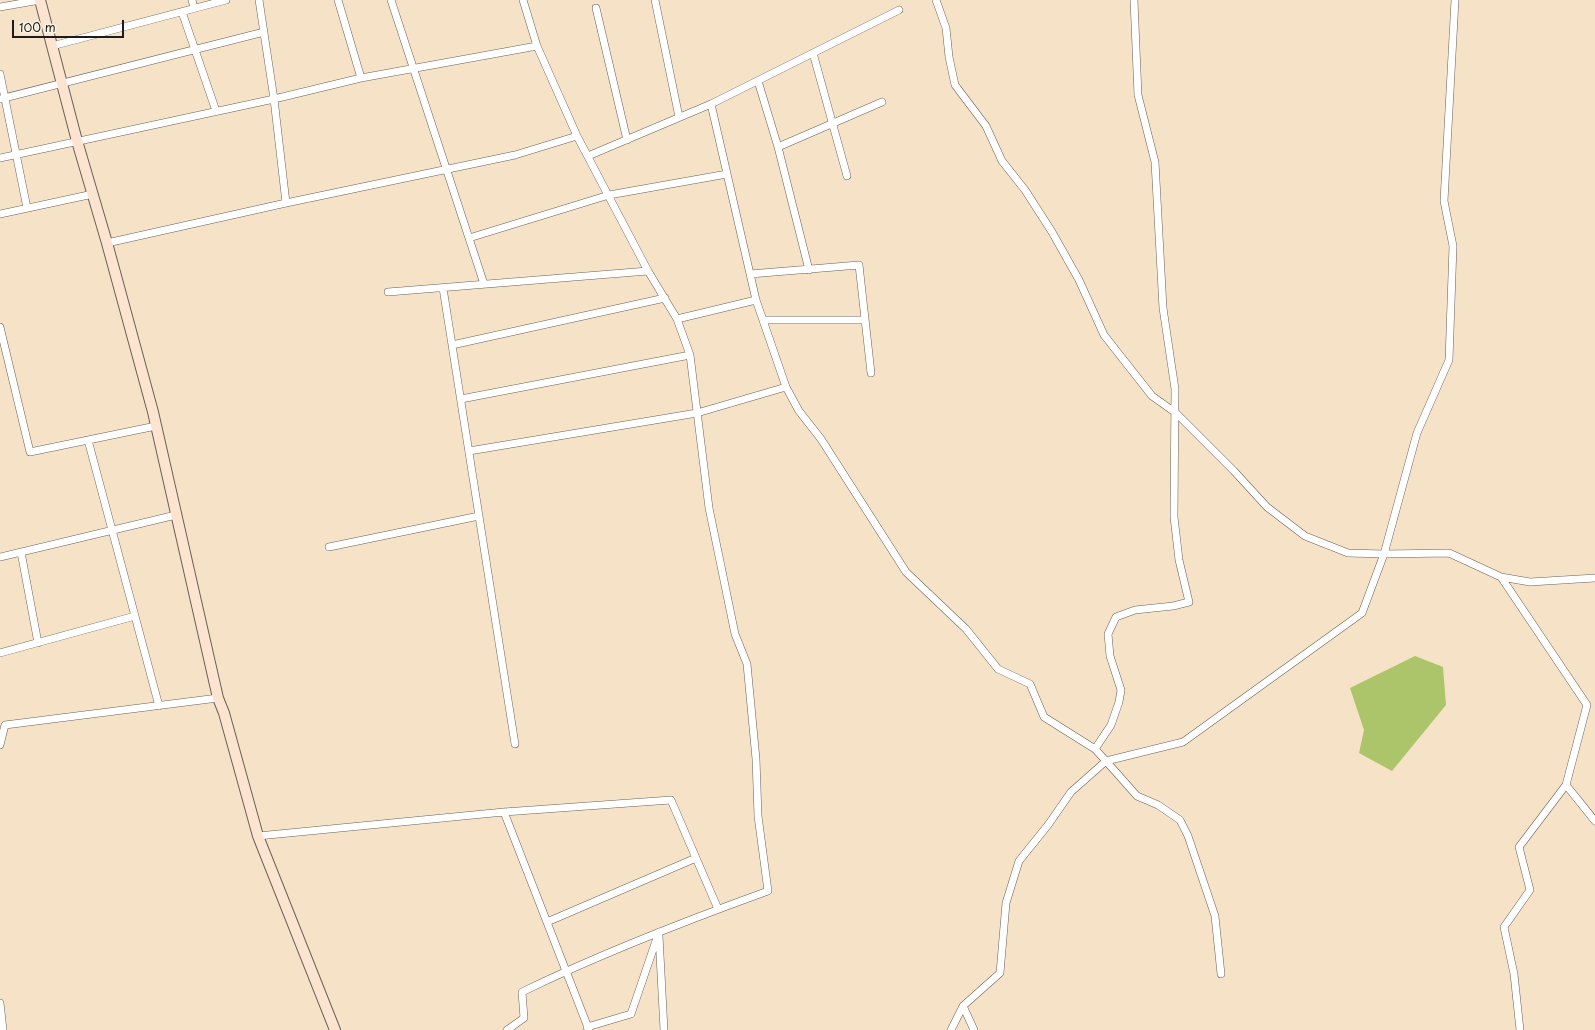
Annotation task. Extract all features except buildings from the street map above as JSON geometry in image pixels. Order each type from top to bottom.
[{"type":"main road","points":[[40,0],[77,141],[107,244],[156,426],[218,698],[224,713],[258,836],[335,1030]]},
{"type":"street","points":[[0,7],[40,0]]},
{"type":"street","points":[[192,0],[194,8]]},
{"type":"street","points":[[52,46],[226,0]]},
{"type":"street","points":[[259,0],[274,99],[286,203]]},
{"type":"street","points":[[338,0],[361,78]]},
{"type":"street","points":[[390,0],[484,284]]},
{"type":"street","points":[[507,1030],[524,1018],[522,992],[566,970],[659,932],[768,891],[758,816],[756,759],[747,664],[735,634],[709,508],[690,356],[677,319],[648,271],[577,136],[537,46],[523,0]]},
{"type":"street","points":[[655,0],[679,117]]},
{"type":"street","points":[[936,0],[946,28],[949,56],[955,85],[986,126],[1002,161],[1025,190],[1052,232],[1079,280],[1104,335],[1152,396],[1176,414],[1234,471],[1267,507],[1305,536],[1348,552],[1384,554],[1449,553],[1501,577],[1530,582],[1595,578]]},
{"type":"street","points":[[1095,749],[1111,726],[1119,702],[1121,690],[1110,656],[1108,634],[1116,617],[1135,610],[1173,606],[1189,602],[1180,560],[1174,517],[1175,389],[1163,308],[1155,162],[1138,95],[1134,0]]},
{"type":"street","points":[[951,1030],[963,1006],[1000,973],[1006,903],[1019,860],[1048,825],[1071,792],[1106,761],[1183,742],[1362,613],[1384,554],[1418,433],[1449,360],[1453,246],[1444,201],[1455,0]]},
{"type":"street","points":[[596,8],[627,140]]},
{"type":"street","points":[[588,156],[711,104],[899,10]]},
{"type":"street","points":[[182,12],[216,110]]},
{"type":"street","points":[[2,98],[264,32]]},
{"type":"street","points":[[0,158],[216,110],[274,99],[361,78],[537,46]]},
{"type":"street","points":[[813,53],[847,176]]},
{"type":"street","points":[[0,74],[2,98],[16,154],[27,208]]},
{"type":"street","points":[[758,81],[778,147],[809,270]]},
{"type":"street","points":[[778,147],[882,102]]},
{"type":"street","points":[[711,104],[756,300],[786,387],[800,411],[822,438],[906,572],[966,629],[998,669],[1030,684],[1044,717],[1095,749],[1137,796],[1158,805],[1180,820],[1188,836],[1215,916],[1221,974]]},
{"type":"street","points":[[107,244],[286,203],[515,156],[577,136]]},
{"type":"street","points":[[469,238],[609,195],[727,174]]},
{"type":"street","points":[[0,214],[93,194]]},
{"type":"street","points":[[750,274],[859,265],[871,373]]},
{"type":"street","points":[[388,292],[648,271]]},
{"type":"street","points":[[443,288],[515,744]]},
{"type":"street","points":[[452,345],[665,298]]},
{"type":"street","points":[[677,319],[756,300]]},
{"type":"street","points":[[763,320],[865,320]]},
{"type":"street","points":[[0,327],[30,452],[156,426]]},
{"type":"street","points":[[461,399],[690,356]]},
{"type":"street","points":[[469,451],[697,414],[786,387]]},
{"type":"street","points":[[88,440],[160,706]]},
{"type":"street","points":[[0,557],[176,515]]},
{"type":"street","points":[[329,547],[479,516]]},
{"type":"street","points":[[21,552],[38,643]]},
{"type":"street","points":[[1501,577],[1587,705],[1566,785],[1519,847],[1530,890],[1504,927],[1514,974],[1520,1030]]},
{"type":"street","points":[[0,653],[135,616]]},
{"type":"street","points":[[0,745],[5,725],[218,698]]},
{"type":"street","points":[[1566,785],[1595,821]]},
{"type":"street","points":[[258,836],[504,812],[671,800],[718,909]]},
{"type":"street","points":[[504,812],[588,1028],[631,1014],[659,932]]},
{"type":"street","points":[[547,922],[696,858]]},
{"type":"street","points":[[659,932],[664,1030]]},
{"type":"street","points":[[0,1003],[4,1030]]},
{"type":"street","points":[[963,1006],[974,1030]]},
{"type":"green space","points":[[1415,656],[1443,667],[1446,705],[1392,771],[1359,753],[1364,730],[1350,688]]}]
